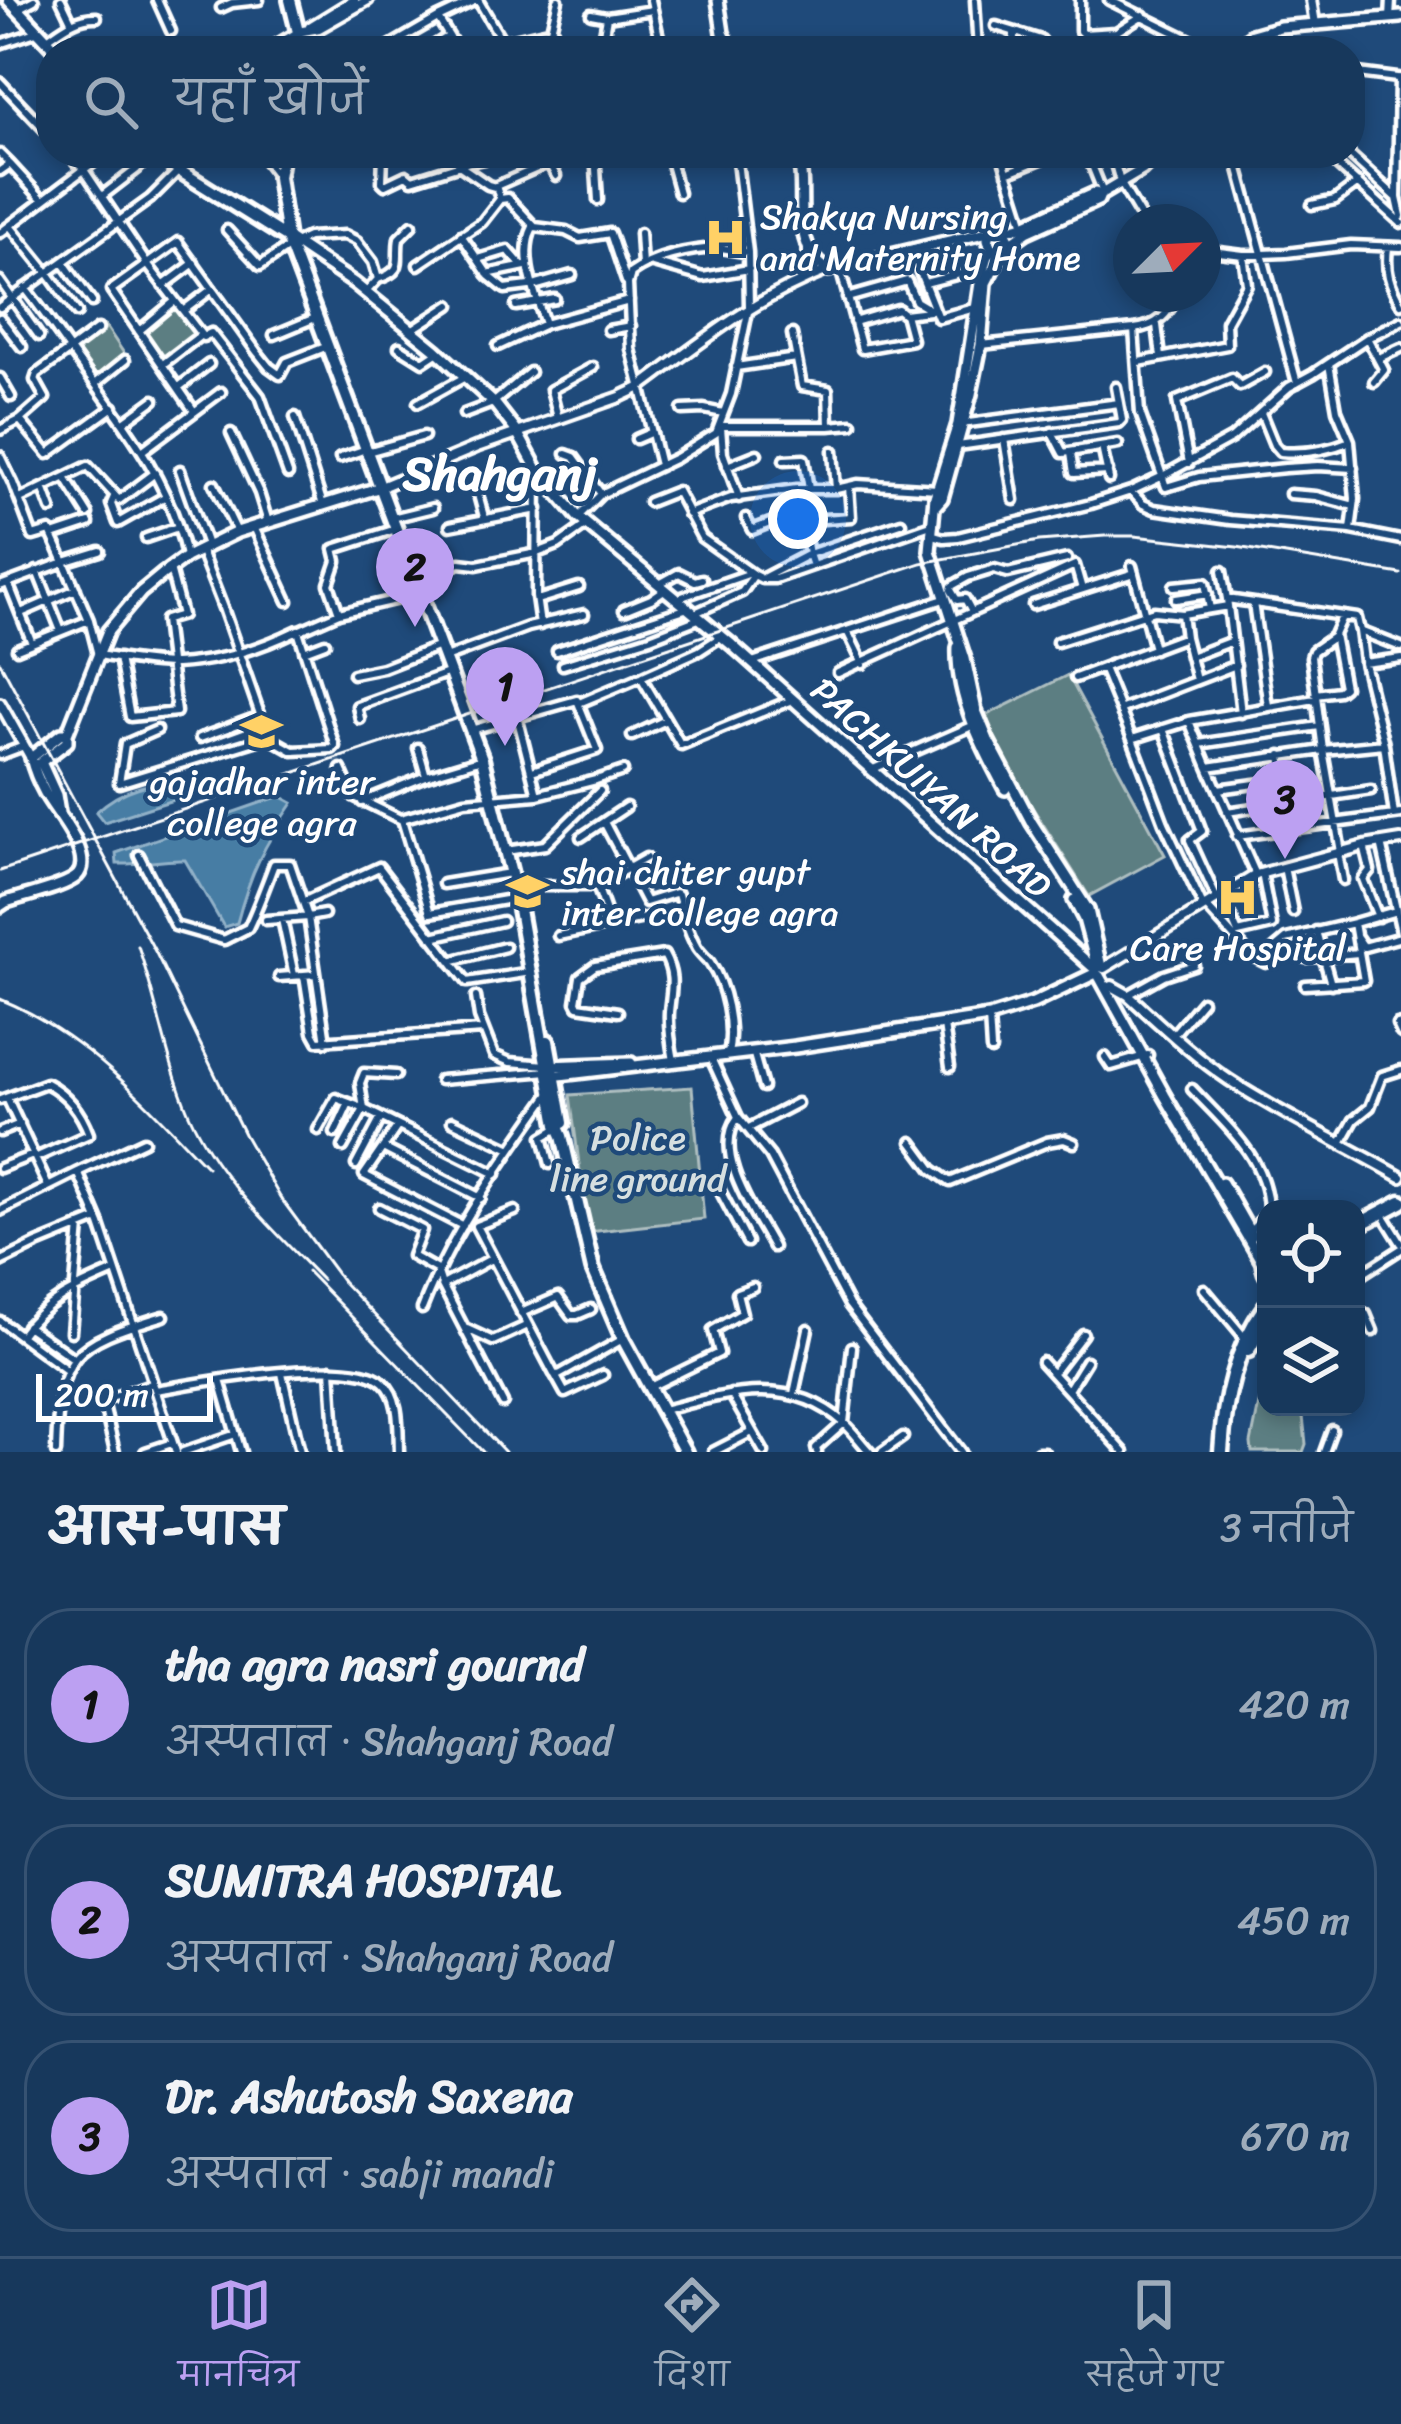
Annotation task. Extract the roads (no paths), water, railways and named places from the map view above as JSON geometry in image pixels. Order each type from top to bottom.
[{"type":"highway","points":[[1365,1224],[1401,1202]]},
{"type":"highway","points":[[1365,1227],[1401,1212]]},
{"type":"highway","points":[[1224,1452],[1228,1390],[1245,1338],[1265,1308]]},
{"type":"highway","points":[[1224,1452],[1244,1359],[1257,1336]]},
{"type":"main road","points":[[290,0],[303,30],[301,36]]},
{"type":"main road","points":[[718,0],[724,36]]},
{"type":"main road","points":[[13,4],[42,36]]},
{"type":"main road","points":[[1251,36],[1315,24],[1396,18]]},
{"type":"main road","points":[[176,168],[291,242]]},
{"type":"main road","points":[[280,168],[278,177],[298,266],[494,798],[563,1123],[560,1132]]},
{"type":"main road","points":[[802,168],[802,223],[808,246],[817,262],[834,269],[969,238],[997,242],[1028,232],[1097,200],[1144,168]]},
{"type":"main road","points":[[976,345],[975,308],[982,268],[997,242],[1024,225],[1101,194]]},
{"type":"main road","name":"PACHKUIYAN ROAD","points":[[291,242],[366,292],[438,352],[518,432],[537,469],[582,521],[752,662],[1099,971]]},
{"type":"main road","points":[[997,242],[961,424],[938,489],[930,530],[930,551],[958,642],[960,677],[1002,776],[1084,912],[1099,971],[1257,1252]]},
{"type":"main road","points":[[935,506],[942,499],[954,447]]},
{"type":"main road","points":[[0,906],[71,880],[81,871],[82,859],[36,760],[61,734],[67,734],[116,618],[141,592],[204,547],[254,526],[381,488]]},
{"type":"main road","points":[[550,1070],[754,1052],[988,1018],[1033,1003],[1099,971]]},
{"type":"main road","points":[[550,1070],[587,1251],[623,1340],[686,1452]]},
{"type":"main road","points":[[1237,1215],[1257,1248]]},
{"type":"street","points":[[13,4],[34,0]]},
{"type":"street","points":[[61,0],[72,23]]},
{"type":"street","points":[[157,0],[171,31]]},
{"type":"street","points":[[221,8],[259,0]]},
{"type":"street","points":[[292,36],[354,0]]},
{"type":"street","points":[[303,30],[319,28],[368,0]]},
{"type":"street","points":[[407,36],[477,0],[500,36]]},
{"type":"street","points":[[551,36],[558,0]]},
{"type":"street","points":[[651,0],[659,36]]},
{"type":"street","points":[[975,0],[977,36]]},
{"type":"street","points":[[1080,0],[1082,33],[1116,32],[1143,15]]},
{"type":"street","points":[[1109,0],[1184,36]]},
{"type":"street","points":[[1311,0],[1315,24]]},
{"type":"street","points":[[1391,0],[1396,18]]},
{"type":"street","points":[[591,14],[653,10]]},
{"type":"street","points":[[604,36],[607,16]]},
{"type":"street","points":[[42,36],[97,17]]},
{"type":"street","points":[[438,18],[448,36]]},
{"type":"street","points":[[996,26],[1026,36]]},
{"type":"street","points":[[526,36],[553,30]]},
{"type":"street","points":[[1013,32],[1013,36]]},
{"type":"street","points":[[0,44],[36,37]]},
{"type":"street","points":[[1365,73],[1400,79],[1397,198],[1401,219]]},
{"type":"street","points":[[0,82],[4,93],[36,122]]},
{"type":"street","points":[[0,154],[44,200]]},
{"type":"street","points":[[0,171],[10,164]]},
{"type":"street","points":[[0,232],[87,168]]},
{"type":"street","points":[[102,196],[137,168]]},
{"type":"street","points":[[0,307],[120,221],[183,168]]},
{"type":"street","points":[[271,168],[278,177]]},
{"type":"street","points":[[383,168],[384,185],[406,175],[412,180],[450,168]]},
{"type":"street","points":[[463,168],[495,187],[537,168]]},
{"type":"street","points":[[552,168],[556,176]]},
{"type":"street","points":[[596,168],[598,200]]},
{"type":"street","points":[[672,168],[679,193]]},
{"type":"street","points":[[738,168],[749,307],[720,426],[723,453],[739,498]]},
{"type":"street","points":[[1006,168],[1024,225]]},
{"type":"street","points":[[1007,173],[1019,168]]},
{"type":"street","points":[[1092,168],[1101,194]]},
{"type":"street","points":[[1116,168],[1133,204]]},
{"type":"street","points":[[1239,168],[1298,383]]},
{"type":"street","points":[[1341,168],[1401,219]]},
{"type":"street","points":[[1364,168],[1397,198]]},
{"type":"street","points":[[84,170],[201,335],[211,333],[258,392],[288,474]]},
{"type":"street","points":[[1312,205],[1338,199],[1358,183]]},
{"type":"street","points":[[495,187],[500,199]]},
{"type":"street","points":[[418,265],[482,222],[500,199],[508,197],[533,227],[566,231],[580,238],[610,233],[628,284],[631,349],[660,465]]},
{"type":"street","points":[[366,292],[399,264],[398,238],[412,225]]},
{"type":"street","points":[[10,226],[76,314]]},
{"type":"street","points":[[525,265],[533,227]]},
{"type":"street","points":[[227,230],[260,266],[291,242],[345,235],[357,241],[374,262],[378,279]]},
{"type":"street","points":[[640,233],[646,264]]},
{"type":"street","points":[[461,235],[487,274],[505,289],[572,275]]},
{"type":"street","points":[[194,410],[110,290],[178,242],[269,367],[280,375],[286,363],[329,346]]},
{"type":"street","points":[[1221,252],[1261,254],[1337,245],[1401,247]]},
{"type":"street","points":[[805,279],[808,246]]},
{"type":"street","points":[[1388,247],[1388,279],[1401,304]]},
{"type":"street","points":[[628,284],[631,273],[646,264],[687,253],[724,248],[748,252]]},
{"type":"street","points":[[478,259],[508,250],[525,265],[545,324]]},
{"type":"street","points":[[912,252],[940,319],[975,308]]},
{"type":"street","points":[[1138,362],[1227,345],[1226,322],[1247,284],[1244,254]]},
{"type":"street","points":[[298,266],[322,261]]},
{"type":"street","points":[[63,262],[92,302]]},
{"type":"street","points":[[163,286],[194,263]]},
{"type":"street","points":[[646,264],[704,277],[749,269]]},
{"type":"street","points":[[487,274],[525,265]]},
{"type":"street","points":[[925,283],[982,268]]},
{"type":"street","points":[[381,488],[639,388],[749,307],[834,269],[848,298],[854,322],[861,348],[912,340],[905,314],[898,309],[854,322]]},
{"type":"street","points":[[0,281],[39,336]]},
{"type":"street","points":[[848,298],[906,281],[916,302],[933,310]]},
{"type":"street","points":[[26,288],[142,451],[166,496],[186,557]]},
{"type":"street","points":[[183,311],[212,290]]},
{"type":"street","points":[[516,306],[555,299]]},
{"type":"street","points":[[140,331],[176,302]]},
{"type":"street","points":[[498,346],[545,324],[629,302]]},
{"type":"street","points":[[412,331],[450,305]]},
{"type":"street","points":[[905,314],[933,310]]},
{"type":"street","points":[[976,345],[1138,329],[1157,324],[1168,312]]},
{"type":"street","points":[[274,335],[318,317]]},
{"type":"street","points":[[0,318],[22,347]]},
{"type":"street","points":[[649,502],[676,491],[702,538],[756,576],[776,579],[930,530],[944,538],[958,537],[1131,491],[1161,477],[1232,438],[1282,392],[1401,321]]},
{"type":"street","points":[[1157,324],[1161,357]]},
{"type":"street","points":[[608,330],[631,326]]},
{"type":"street","points":[[0,430],[20,421],[45,398],[35,380],[37,374],[98,329]]},
{"type":"street","points":[[1138,329],[1140,412],[1168,487],[1204,477],[1318,466],[1353,468]]},
{"type":"street","points":[[791,334],[802,386],[828,390],[829,427]]},
{"type":"street","points":[[163,364],[201,335]]},
{"type":"street","points":[[1367,338],[1384,372],[1374,382]]},
{"type":"street","points":[[399,347],[423,362],[438,352]]},
{"type":"street","points":[[1379,358],[1401,348]]},
{"type":"street","points":[[736,367],[796,358]]},
{"type":"street","points":[[95,384],[125,360]]},
{"type":"street","points":[[179,387],[209,364]]},
{"type":"street","points":[[1329,364],[1337,410],[1350,441],[1351,530]]},
{"type":"street","points":[[558,418],[551,390],[593,367]]},
{"type":"street","points":[[464,414],[493,403],[530,372]]},
{"type":"street","points":[[1189,463],[1177,401],[1233,377],[1240,386],[1264,372]]},
{"type":"street","points":[[418,404],[465,377]]},
{"type":"street","points":[[0,379],[11,397]]},
{"type":"street","points":[[954,447],[1119,423],[1116,387]]},
{"type":"street","points":[[142,451],[221,392]]},
{"type":"street","points":[[124,422],[154,400]]},
{"type":"street","points":[[961,424],[1119,403]]},
{"type":"street","points":[[20,421],[48,454],[113,406]]},
{"type":"street","points":[[682,410],[723,413]]},
{"type":"street","points":[[1261,412],[1280,452],[1331,448],[1350,441]]},
{"type":"street","points":[[295,417],[323,505]]},
{"type":"street","points":[[720,426],[852,424]]},
{"type":"street","points":[[415,580],[460,562],[477,565],[558,545],[601,494],[712,437],[720,426]]},
{"type":"street","points":[[231,433],[268,522]]},
{"type":"street","points":[[637,439],[650,433]]},
{"type":"street","points":[[1052,433],[1061,452],[1118,444]]},
{"type":"street","points":[[340,458],[424,436]]},
{"type":"street","points":[[1004,440],[1014,500]]},
{"type":"street","points":[[1072,453],[1074,473],[1108,475],[1102,447]]},
{"type":"street","points":[[832,451],[836,489]]},
{"type":"street","points":[[566,454],[574,457],[601,494]]},
{"type":"street","points":[[727,466],[757,454]]},
{"type":"street","points":[[0,456],[33,536],[50,530],[98,655],[171,664],[200,662],[268,644],[339,613],[420,594]]},
{"type":"street","points":[[784,460],[804,459],[809,489]]},
{"type":"street","points":[[20,499],[88,466],[119,500],[155,473]]},
{"type":"street","points":[[537,469],[540,625]]},
{"type":"street","points":[[180,470],[268,737],[293,751],[332,749],[335,746],[298,631]]},
{"type":"street","points":[[473,476],[484,518]]},
{"type":"street","points":[[52,535],[89,518],[66,479]]},
{"type":"street","points":[[214,484],[237,532]]},
{"type":"street","points":[[688,514],[723,500],[797,489],[858,484],[938,489]]},
{"type":"street","points":[[746,518],[752,530],[770,523],[852,517],[849,486]]},
{"type":"street","points":[[797,489],[813,566]]},
{"type":"street","points":[[44,490],[51,509]]},
{"type":"street","points":[[1131,491],[1154,509],[1351,530],[1401,540]]},
{"type":"street","points":[[1290,494],[1354,506]]},
{"type":"street","points":[[114,497],[111,504],[118,523],[166,496]]},
{"type":"street","points":[[339,613],[328,584],[337,561],[334,549],[434,508]]},
{"type":"street","points":[[450,526],[538,509]]},
{"type":"street","points":[[676,599],[756,576],[901,523]]},
{"type":"street","points":[[254,526],[288,601]]},
{"type":"street","points":[[146,538],[178,527]]},
{"type":"street","points":[[32,643],[4,584],[100,551]]},
{"type":"street","points":[[972,612],[951,590],[963,579],[994,569],[1009,573],[1067,559]]},
{"type":"street","points":[[838,673],[1076,565],[1082,589]]},
{"type":"street","points":[[119,658],[130,717],[176,712],[165,620],[182,616],[170,569]]},
{"type":"street","points":[[1033,605],[1133,569],[1154,650]]},
{"type":"street","points":[[1222,571],[1241,713]]},
{"type":"street","points":[[37,572],[61,631]]},
{"type":"street","points":[[624,610],[651,599],[680,573],[694,581],[702,579]]},
{"type":"street","points":[[563,665],[650,638],[742,592],[756,576]]},
{"type":"street","points":[[1174,586],[1205,583],[1210,609]]},
{"type":"street","points":[[536,600],[579,587]]},
{"type":"street","points":[[21,614],[76,589]]},
{"type":"street","points":[[1176,598],[1208,594]]},
{"type":"street","points":[[752,662],[944,599]]},
{"type":"street","points":[[1057,642],[1144,613],[1183,614],[1227,602],[1359,620],[1398,814],[1237,836]]},
{"type":"street","points":[[1252,603],[1268,708]]},
{"type":"street","points":[[557,651],[695,613]]},
{"type":"street","points":[[353,674],[584,614]]},
{"type":"street","points":[[1183,614],[1196,680]]},
{"type":"street","points":[[1342,617],[1334,635],[1311,653],[1343,880]]},
{"type":"street","points":[[17,649],[88,620]]},
{"type":"street","points":[[847,631],[863,664]]},
{"type":"street","points":[[1360,631],[1401,647]]},
{"type":"street","points":[[1132,740],[1190,721],[1339,691],[1344,687],[1334,635]]},
{"type":"street","points":[[579,703],[722,636]]},
{"type":"street","points":[[1075,678],[1185,637]]},
{"type":"street","points":[[1190,657],[1232,641]]},
{"type":"street","points":[[304,651],[326,643]]},
{"type":"street","points":[[1364,663],[1401,658]]},
{"type":"street","points":[[1122,709],[1236,665]]},
{"type":"street","points":[[1102,668],[1155,802],[1204,906],[1250,955],[1267,963]]},
{"type":"street","points":[[360,719],[357,706],[450,672]]},
{"type":"street","points":[[639,678],[681,745],[792,700]]},
{"type":"street","points":[[472,730],[576,699],[597,750],[532,771]]},
{"type":"street","points":[[0,703],[36,760]]},
{"type":"street","points":[[200,738],[260,716]]},
{"type":"street","points":[[518,720],[537,795]]},
{"type":"street","points":[[632,736],[666,720]]},
{"type":"street","points":[[1163,729],[1202,830],[1190,840],[1238,933],[1273,924],[1259,874],[1237,836],[1190,721]]},
{"type":"street","points":[[871,770],[977,723]]},
{"type":"street","points":[[1199,744],[1319,726]]},
{"type":"street","points":[[157,730],[124,744],[119,783],[268,737]]},
{"type":"street","points":[[1208,766],[1384,744]]},
{"type":"street","points":[[0,755],[24,746]]},
{"type":"street","points":[[418,748],[426,776]]},
{"type":"street","points":[[1281,755],[1288,803]]},
{"type":"street","points":[[362,802],[482,759]]},
{"type":"street","points":[[341,769],[351,794],[401,819],[465,801],[537,795],[623,771]]},
{"type":"street","points":[[1218,789],[1285,780]]},
{"type":"street","points":[[1227,812],[1371,790]]},
{"type":"street","points":[[506,851],[544,845],[601,791]]},
{"type":"street","points":[[581,837],[626,807]]},
{"type":"street","points":[[401,819],[430,913],[516,892],[597,886],[646,859]]},
{"type":"street","points":[[604,823],[646,902],[678,894],[686,922],[699,952],[713,969],[729,1013],[728,1054]]},
{"type":"street","points":[[1099,971],[1259,874],[1401,840]]},
{"type":"street","points":[[1355,934],[1364,946],[1401,935],[1381,843]]},
{"type":"street","points":[[1364,846],[1370,870],[1364,879],[1378,917]]},
{"type":"street","points":[[139,855],[175,926],[224,940],[248,928],[274,864],[290,864],[308,917],[326,1042]]},
{"type":"street","points":[[304,902],[379,867],[470,984],[530,973]]},
{"type":"street","points":[[1284,867],[1293,912]]},
{"type":"street","points":[[443,884],[511,872]]},
{"type":"street","points":[[597,886],[611,925]]},
{"type":"street","points":[[1274,949],[1286,939],[1396,911]]},
{"type":"street","points":[[266,920],[324,914]]},
{"type":"street","points":[[558,936],[659,915]]},
{"type":"street","points":[[283,919],[294,975]]},
{"type":"street","points":[[432,937],[502,921]]},
{"type":"street","points":[[1305,985],[1364,981],[1354,923]]},
{"type":"street","points":[[1316,931],[1331,984]]},
{"type":"street","points":[[448,961],[505,947]]},
{"type":"street","points":[[484,952],[488,964]]},
{"type":"street","points":[[1306,958],[1358,953]]},
{"type":"street","points":[[618,1012],[578,1006],[580,976],[595,966],[664,955],[674,994],[669,1010],[674,1061]]},
{"type":"street","points":[[1128,995],[1194,965]]},
{"type":"street","points":[[279,977],[316,974]]},
{"type":"street","points":[[304,975],[318,1041],[483,1030]]},
{"type":"street","points":[[1108,988],[1128,995],[1224,1076],[1401,1177]]},
{"type":"street","points":[[476,997],[494,1055],[550,1070]]},
{"type":"street","points":[[1173,1036],[1202,1000]]},
{"type":"street","points":[[988,1018],[991,1050]]},
{"type":"street","points":[[944,1024],[950,1067]]},
{"type":"street","points":[[754,1052],[763,1087]]},
{"type":"street","points":[[1105,1057],[1111,1066],[1145,1055]]},
{"type":"street","points":[[710,1056],[738,1117],[770,1156],[849,1305],[961,1452]]},
{"type":"street","points":[[440,1080],[550,1070]]},
{"type":"street","points":[[1341,1143],[1354,1120],[1372,1104],[1382,1076],[1401,1070]]},
{"type":"street","points":[[343,1147],[364,1109],[360,1083],[364,1073],[396,1075]]},
{"type":"street","points":[[0,1168],[34,1156],[87,1135],[88,1128],[69,1100],[49,1084],[4,1099],[20,1124],[34,1156],[48,1186]]},
{"type":"street","points":[[1192,1089],[1255,1160],[1266,1184],[1267,1200]]},
{"type":"street","points":[[422,1310],[437,1270],[551,1092]]},
{"type":"street","points":[[318,1130],[335,1098],[496,1174]]},
{"type":"street","points":[[335,1132],[349,1103]]},
{"type":"street","points":[[749,1128],[796,1103]]},
{"type":"street","points":[[738,1117],[730,1132],[730,1162],[773,1247]]},
{"type":"street","points":[[356,1165],[381,1118]]},
{"type":"street","points":[[452,1121],[511,1149]]},
{"type":"street","points":[[0,1132],[20,1124]]},
{"type":"street","points":[[397,1127],[364,1172],[366,1178],[464,1226]]},
{"type":"street","points":[[550,1164],[543,1138],[560,1132]]},
{"type":"street","points":[[912,1142],[932,1169],[950,1182],[1047,1142],[1064,1139],[1074,1143]]},
{"type":"street","points":[[0,1211],[144,1141]]},
{"type":"street","points":[[381,1147],[481,1198]]},
{"type":"street","points":[[78,1172],[177,1449]]},
{"type":"street","points":[[716,1181],[747,1242]]},
{"type":"street","points":[[731,1210],[751,1204]]},
{"type":"street","points":[[379,1208],[422,1230],[412,1255],[437,1270],[503,1402]]},
{"type":"street","points":[[515,1211],[476,1226],[521,1313],[565,1393],[603,1375]]},
{"type":"street","points":[[0,1262],[98,1219]]},
{"type":"street","points":[[1365,1272],[1401,1246],[1386,1219]]},
{"type":"street","points":[[1250,1232],[1257,1224]]},
{"type":"street","points":[[71,1332],[80,1226]]},
{"type":"street","points":[[442,1285],[493,1258]]},
{"type":"street","points":[[20,1336],[46,1305],[115,1270]]},
{"type":"street","points":[[650,1387],[719,1353],[713,1330],[742,1313],[737,1293],[753,1287]]},
{"type":"street","points":[[1204,1289],[1245,1338]]},
{"type":"street","points":[[521,1313],[559,1297],[572,1315],[590,1309]]},
{"type":"street","points":[[1365,1314],[1373,1331]]},
{"type":"street","points":[[56,1452],[57,1413],[66,1369],[73,1358],[86,1346],[164,1316]]},
{"type":"street","points":[[0,1321],[66,1369]]},
{"type":"street","points":[[27,1325],[73,1358]]},
{"type":"street","points":[[464,1327],[494,1341],[528,1325]]},
{"type":"street","points":[[794,1394],[808,1329]]},
{"type":"street","points":[[1053,1373],[1083,1334]]},
{"type":"street","points":[[555,1375],[623,1340]]},
{"type":"street","points":[[817,1452],[844,1423],[851,1346]]},
{"type":"street","points":[[1068,1390],[1086,1361]]},
{"type":"street","points":[[1042,1362],[1124,1452]]},
{"type":"street","points":[[115,1452],[103,1401],[154,1387],[332,1369],[367,1372],[386,1384],[396,1401],[399,1452]]},
{"type":"street","points":[[332,1369],[335,1452]]},
{"type":"street","points":[[282,1373],[300,1452]]},
{"type":"street","points":[[220,1380],[242,1452]]},
{"type":"street","points":[[731,1394],[764,1452]]},
{"type":"street","points":[[662,1410],[731,1394],[794,1394],[844,1423],[870,1452]]},
{"type":"street","points":[[1324,1452],[1332,1430]]},
{"type":"street","points":[[713,1452],[752,1432]]},
{"type":"street","points":[[145,1452],[236,1434]]},
{"type":"street","points":[[882,1452],[903,1437]]},
{"type":"water","points":[[186,780],[192,794],[104,822],[96,812],[138,788]]},
{"type":"water","points":[[280,796],[293,803],[259,860],[237,923],[224,927],[185,860],[117,864],[116,853]]},
{"type":"tunnel","points":[[333,748],[341,769]]},
{"type":"railway","points":[[0,871],[921,563],[1039,541],[1134,536],[1237,547],[1401,574]]},
{"type":"railway","points":[[0,662],[280,1197],[342,1281],[505,1452]]},
{"type":"railway","points":[[138,946],[174,1073],[201,1138],[248,1203],[322,1280]]},
{"type":"railway","points":[[0,999],[87,1050],[207,1167]]},
{"type":"railway","points":[[307,1271],[483,1452]]},
{"type":"place","name":"Shakya Nursing and Maternity Home","points":[[726,237]]},
{"type":"place","name":"SUMITRA HOSPITAL","points":[[415,627]]},
{"type":"place","name":"gajadhar inter college agra","points":[[262,731]]},
{"type":"place","name":"tha agra nasri gournd","points":[[505,746]]},
{"type":"place","name":"Dr. Ashutosh Saxena","points":[[1285,859]]},
{"type":"place","name":"shai chiter gupt inter college agra","points":[[527,892]]},
{"type":"place","name":"Care Hospital","points":[[1238,897]]},
{"type":"district","name":"Shahganj","points":[[500,473]]},
{"type":"park label","name":"Police line ground","points":[[638,1158]]}]
